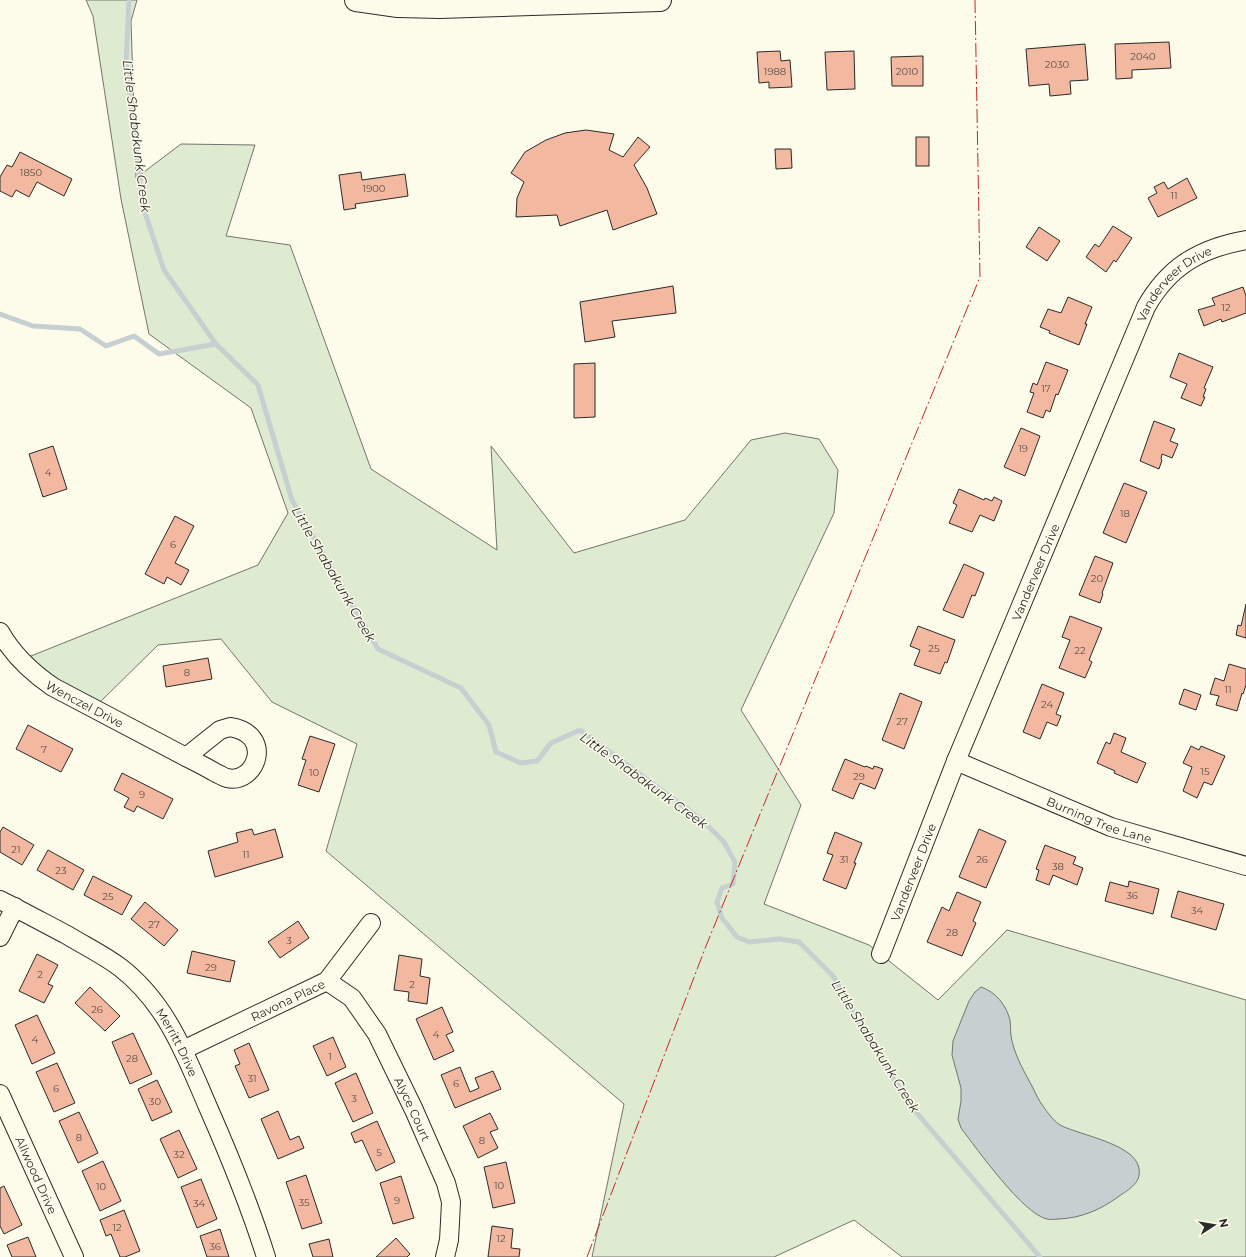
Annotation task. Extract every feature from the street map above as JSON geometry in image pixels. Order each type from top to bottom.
[{"type":"main road","points":[[356,0],[440,7],[660,0]]},
{"type":"street","name":"Vanderveer Drive","points":[[881,954],[956,761],[1150,299],[1163,282],[1181,265],[1222,244],[1246,240]]},
{"type":"street","name":"Wenczel Drive","points":[[0,632],[6,643],[20,661],[53,687],[186,757]]},
{"type":"street","name":"Burning Tree Lane","points":[[956,761],[1111,827],[1245,863]]},
{"type":"street","points":[[0,937],[7,904]]},
{"type":"street","name":"Merritt Drive","points":[[7,904],[101,954],[122,969],[143,988],[162,1011],[176,1033],[235,1168],[253,1216],[266,1257]]},
{"type":"street","name":"Ravona Place","points":[[183,1050],[327,981],[371,923]]},
{"type":"street","name":"Alyce Court","points":[[327,981],[352,998],[377,1034],[414,1110],[446,1183],[451,1202],[449,1240],[445,1257]]},
{"type":"street","name":"Allwood Drive","points":[[0,1094],[74,1257]]},
{"type":"green space","points":[[86,0],[137,0],[131,21],[136,178],[181,144],[255,145],[226,236],[290,245],[371,469],[497,550],[491,446],[574,553],[685,520],[751,440],[785,433],[819,439],[838,470],[834,513],[741,710],[801,805],[764,904],[869,945],[938,1000],[1007,930],[1246,1000],[1246,1257],[902,1257],[854,1220],[774,1257],[592,1257],[624,1104],[326,851],[357,744],[272,702],[221,639],[158,645],[97,705],[16,662],[258,565],[288,513],[251,408],[149,334],[121,199],[93,16]]},
{"type":"shaded area","points":[[981,987],[996,996],[1006,1009],[1010,1020],[1012,1041],[1018,1059],[1039,1100],[1051,1117],[1062,1126],[1116,1146],[1126,1151],[1134,1158],[1138,1165],[1139,1171],[1137,1180],[1127,1191],[1111,1202],[1083,1215],[1075,1217],[1048,1219],[1037,1215],[1013,1194],[961,1128],[958,1119],[961,1101],[961,1088],[952,1055],[953,1041],[969,1001],[975,992]]},
{"type":"building","points":[[1169,42],[1171,68],[1132,70],[1132,78],[1116,79],[1115,44]]},
{"type":"building","points":[[1085,44],[1088,80],[1070,81],[1071,94],[1050,96],[1049,84],[1029,86],[1026,49]]},
{"type":"building","points":[[780,51],[781,61],[790,60],[792,87],[769,88],[769,82],[759,83],[757,52]]},
{"type":"building","points":[[854,51],[855,89],[827,90],[825,52]]},
{"type":"building","points":[[923,56],[923,86],[892,86],[891,57]]},
{"type":"building","points":[[586,130],[614,134],[609,150],[623,157],[638,137],[650,147],[634,165],[647,188],[657,214],[613,230],[607,210],[560,226],[557,215],[516,217],[517,198],[524,182],[511,173],[525,152],[546,140],[565,133]]},
{"type":"building","points":[[916,137],[929,137],[929,166],[916,166]]},
{"type":"building","points":[[775,149],[791,149],[792,168],[776,169]]},
{"type":"building","points":[[20,152],[72,179],[64,196],[37,182],[29,197],[16,190],[12,197],[0,191],[0,177],[7,165],[12,167]]},
{"type":"building","points":[[361,172],[362,180],[405,174],[408,196],[355,204],[356,208],[344,210],[339,175]]},
{"type":"building","points":[[1187,178],[1197,198],[1158,217],[1148,198],[1157,193],[1154,187],[1164,182],[1168,189]]},
{"type":"building","points":[[1113,226],[1132,238],[1116,262],[1114,260],[1106,272],[1086,257],[1095,244],[1099,247]]},
{"type":"building","points":[[1039,227],[1060,241],[1047,261],[1026,247]]},
{"type":"building","points":[[673,286],[676,313],[612,321],[615,337],[585,342],[580,302]]},
{"type":"building","points":[[1243,287],[1246,296],[1246,313],[1222,322],[1221,319],[1204,326],[1198,310],[1215,305],[1212,298]]},
{"type":"building","points":[[1068,297],[1092,307],[1079,345],[1049,333],[1050,331],[1040,327],[1048,309],[1061,313]]},
{"type":"building","points":[[1179,353],[1213,367],[1204,388],[1206,389],[1203,397],[1205,397],[1201,406],[1181,398],[1187,384],[1170,377]]},
{"type":"building","points":[[1046,362],[1068,370],[1058,395],[1056,394],[1050,412],[1046,410],[1043,418],[1027,412],[1034,393],[1030,392],[1033,383],[1037,385]]},
{"type":"building","points":[[595,363],[595,417],[574,418],[574,364]]},
{"type":"building","points":[[1154,421],[1175,429],[1170,441],[1178,444],[1172,458],[1162,454],[1159,469],[1140,461]]},
{"type":"building","points":[[1021,428],[1040,436],[1025,476],[1004,467]]},
{"type":"building","points":[[53,446],[67,489],[43,497],[29,454]]},
{"type":"building","points":[[1124,483],[1147,492],[1126,543],[1103,533]]},
{"type":"building","points":[[959,489],[984,500],[985,498],[992,501],[994,497],[1002,501],[994,521],[980,515],[972,532],[949,523],[957,505],[953,503]]},
{"type":"building","points":[[175,516],[194,526],[175,563],[189,570],[181,585],[167,577],[164,584],[145,574]]},
{"type":"building","points":[[1095,556],[1113,563],[1100,603],[1079,595]]},
{"type":"building","points":[[964,564],[984,573],[975,596],[972,595],[963,618],[943,610]]},
{"type":"building","points":[[1246,604],[1246,638],[1236,635],[1238,625],[1241,626]]},
{"type":"building","points":[[1070,616],[1102,628],[1089,660],[1092,662],[1085,678],[1059,668],[1070,640],[1062,637]]},
{"type":"building","points":[[918,626],[955,640],[947,663],[945,662],[940,674],[914,665],[920,650],[910,646]]},
{"type":"building","points":[[208,658],[212,679],[166,687],[163,666]]},
{"type":"building","points":[[1229,664],[1246,669],[1246,685],[1237,711],[1216,705],[1219,696],[1210,694],[1215,678],[1224,681]]},
{"type":"building","points":[[1042,684],[1064,693],[1056,714],[1061,716],[1057,726],[1047,722],[1040,739],[1023,732]]},
{"type":"building","points":[[1184,689],[1201,695],[1196,710],[1179,704]]},
{"type":"building","points":[[900,693],[922,702],[904,749],[882,740]]},
{"type":"building","points":[[28,725],[73,749],[61,772],[16,749]]},
{"type":"building","points":[[1114,733],[1126,738],[1121,752],[1146,763],[1137,783],[1114,773],[1115,771],[1097,763],[1106,742],[1110,744]]},
{"type":"building","points":[[310,736],[335,744],[319,792],[298,785],[306,760],[302,759]]},
{"type":"building","points":[[1191,746],[1199,750],[1201,746],[1225,756],[1212,785],[1204,782],[1197,798],[1183,791],[1192,767],[1183,763]]},
{"type":"building","points":[[845,759],[865,767],[866,766],[873,769],[874,766],[883,769],[875,789],[860,783],[853,799],[832,790]]},
{"type":"building","points":[[122,773],[173,799],[163,819],[137,806],[134,812],[124,807],[129,798],[114,790]]},
{"type":"building","points":[[3,827],[34,845],[22,865],[0,852],[0,832]]},
{"type":"building","points":[[252,829],[254,835],[275,829],[283,857],[215,877],[208,851],[238,842],[236,833]]},
{"type":"building","points":[[979,829],[1006,841],[986,888],[959,877]]},
{"type":"building","points":[[835,832],[862,843],[846,889],[823,880],[833,855],[827,853]]},
{"type":"building","points":[[1045,845],[1076,857],[1073,864],[1083,868],[1077,885],[1053,875],[1049,885],[1036,880],[1039,870],[1036,869]]},
{"type":"building","points":[[48,850],[84,870],[73,890],[37,870]]},
{"type":"building","points":[[93,876],[132,896],[122,915],[84,895]]},
{"type":"building","points":[[1129,881],[1159,889],[1153,914],[1105,901],[1110,882],[1128,887]]},
{"type":"building","points":[[1178,891],[1224,904],[1216,930],[1171,917]]},
{"type":"building","points":[[957,892],[981,902],[973,921],[976,923],[962,956],[927,942],[942,907],[949,911]]},
{"type":"building","points":[[145,902],[178,930],[164,946],[131,919]]},
{"type":"building","points":[[298,921],[309,938],[280,958],[268,942]]},
{"type":"building","points":[[192,951],[235,961],[230,982],[187,973]]},
{"type":"building","points":[[37,954],[58,965],[48,984],[53,986],[44,1003],[19,991]]},
{"type":"building","points":[[399,955],[422,959],[420,976],[430,978],[427,1004],[408,1001],[409,992],[394,990]]},
{"type":"building","points":[[90,987],[120,1016],[105,1031],[75,1003]]},
{"type":"building","points":[[442,1007],[453,1032],[446,1035],[454,1051],[434,1060],[416,1019]]},
{"type":"building","points":[[37,1015],[55,1053],[32,1064],[15,1025]]},
{"type":"building","points":[[133,1033],[152,1074],[130,1084],[112,1042]]},
{"type":"building","points":[[333,1037],[346,1067],[327,1076],[313,1046]]},
{"type":"building","points":[[249,1043],[269,1090],[249,1098],[235,1066],[240,1064],[234,1050]]},
{"type":"building","points":[[57,1063],[75,1103],[54,1112],[36,1072]]},
{"type":"building","points":[[460,1067],[470,1092],[479,1088],[475,1078],[493,1071],[501,1089],[455,1108],[441,1075]]},
{"type":"building","points":[[356,1073],[373,1113],[353,1122],[335,1083]]},
{"type":"building","points":[[157,1080],[172,1112],[152,1121],[138,1089]]},
{"type":"building","points":[[278,1111],[290,1140],[299,1136],[304,1148],[278,1159],[261,1119]]},
{"type":"building","points":[[79,1112],[98,1153],[78,1163],[59,1121]]},
{"type":"building","points":[[490,1113],[498,1129],[490,1132],[498,1148],[478,1158],[463,1126]]},
{"type":"building","points":[[377,1121],[395,1162],[376,1171],[362,1140],[355,1143],[351,1133]]},
{"type":"building","points":[[179,1130],[197,1169],[178,1178],[160,1139]]},
{"type":"building","points":[[103,1161],[121,1201],[100,1211],[82,1171]]},
{"type":"building","points":[[506,1162],[515,1203],[493,1208],[484,1167]]},
{"type":"building","points":[[306,1175],[322,1223],[302,1229],[286,1182]]},
{"type":"building","points":[[401,1176],[414,1218],[393,1224],[380,1183]]},
{"type":"building","points":[[201,1179],[217,1219],[197,1228],[181,1187]]},
{"type":"building","points":[[4,1186],[22,1225],[4,1234],[0,1226],[0,1188]]},
{"type":"building","points":[[124,1210],[140,1251],[125,1257],[120,1257],[111,1234],[106,1236],[100,1220]]},
{"type":"building","points":[[492,1226],[513,1229],[511,1248],[520,1249],[519,1257],[488,1257]]},
{"type":"building","points":[[220,1229],[229,1257],[207,1257],[200,1236]]},
{"type":"building","points":[[28,1237],[36,1257],[12,1257],[7,1245]]},
{"type":"building","points":[[396,1238],[410,1254],[407,1257],[376,1257]]},
{"type":"building","points":[[329,1239],[333,1257],[313,1257],[309,1244]]},
{"type":"waterway","name":"Little Shabakunk Creek","points":[[129,0],[126,62],[143,207],[164,270],[216,344],[258,385],[292,500],[378,649],[461,688],[489,725],[496,752],[521,763],[537,761],[551,743],[580,730],[702,820],[724,842],[735,862],[733,884],[722,888],[717,902],[722,918],[737,937],[749,942],[779,939],[799,942],[833,976],[860,1025],[910,1105],[1040,1257]]},
{"type":"waterway","points":[[0,314],[33,326],[80,329],[106,346],[134,336],[159,354],[216,344]]},
{"type":"power","points":[[587,1257],[706,946],[980,277],[975,0]]}]
